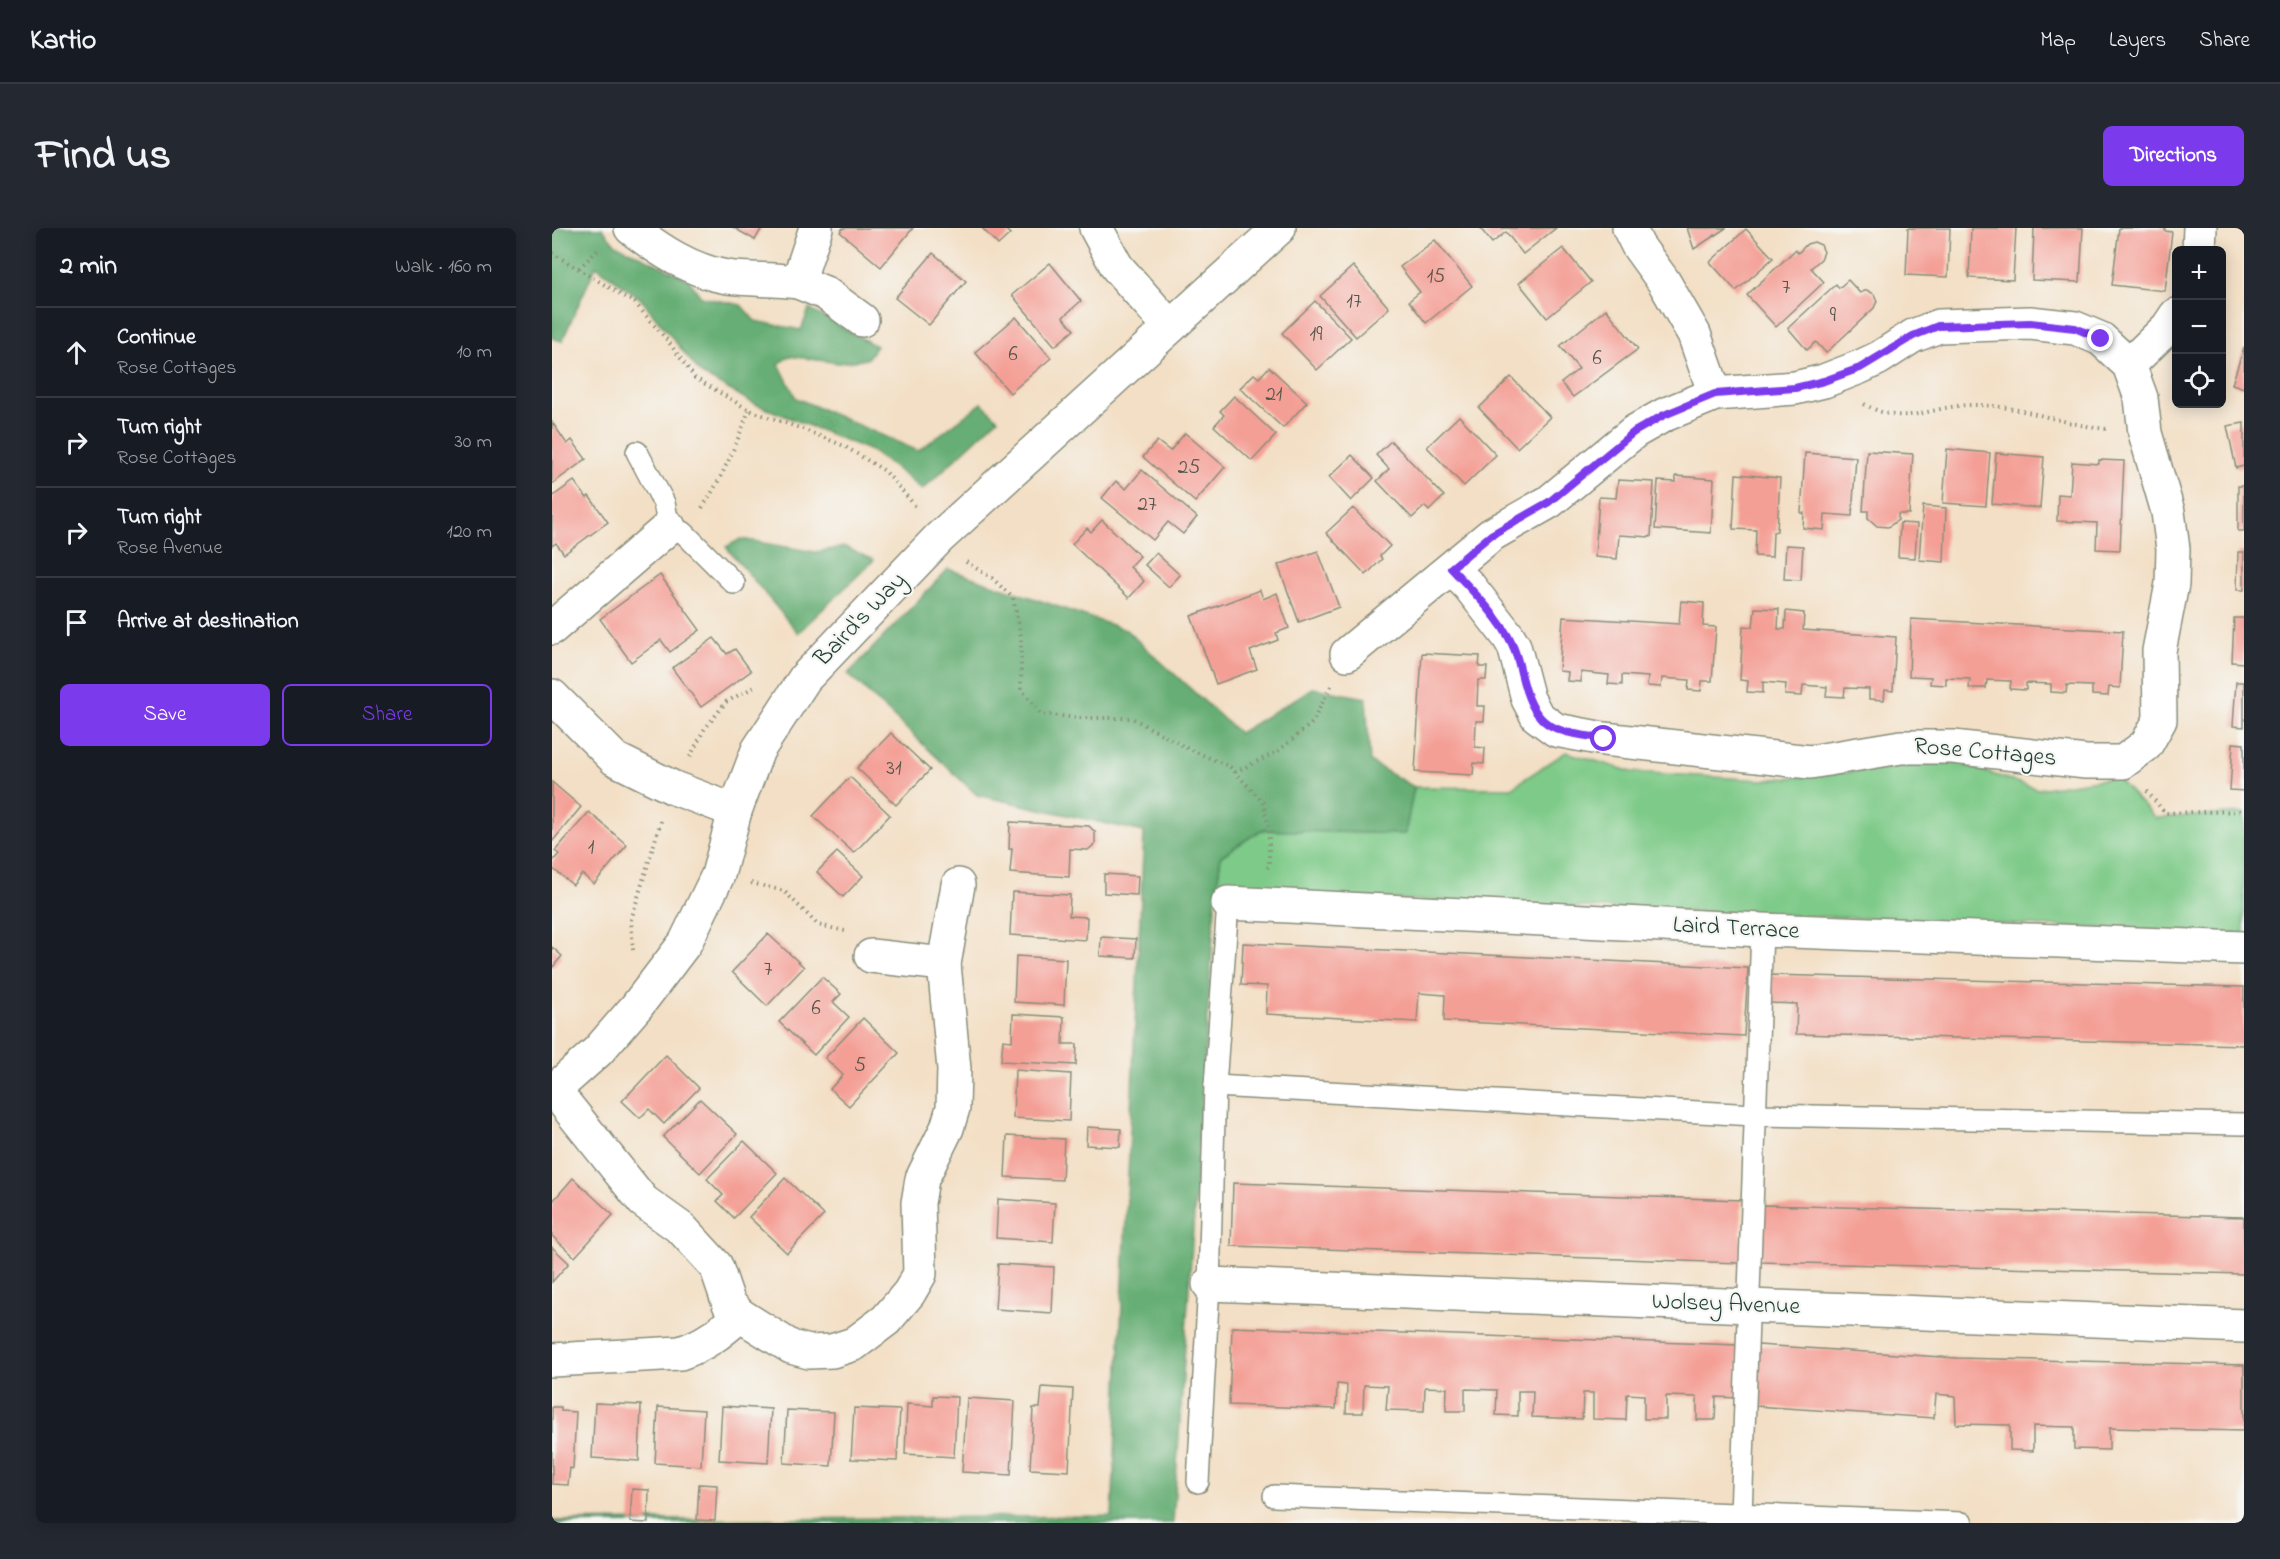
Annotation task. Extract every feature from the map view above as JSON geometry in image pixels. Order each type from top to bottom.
[{"type":"street","points":[[631,228],[655,247],[691,267],[727,277],[798,282],[825,293],[862,320]]},
{"type":"street","points":[[798,282],[816,228]]},
{"type":"street","points":[[1095,228],[1118,267],[1170,327]]},
{"type":"street","name":"Baird's Way","points":[[553,1091],[598,1052],[685,943],[717,874],[735,811],[758,750],[805,678],[939,538],[1279,228]]},
{"type":"street","points":[[1629,228],[1694,334],[1715,394]]},
{"type":"street","points":[[2199,246],[2200,228]]},
{"type":"street","points":[[2128,365],[2172,321]]},
{"type":"street","points":[[1347,654],[1491,535],[1549,502],[1634,432],[1664,415],[1715,394],[1795,388],[1824,381],[1860,368],[1913,336],[1938,326],[2030,323],[2075,328],[2101,339],[2128,365],[2141,398],[2145,433],[2168,512],[2174,549],[2172,584],[2159,651],[2160,720],[2146,745],[2122,762]]},
{"type":"street","points":[[552,628],[676,530]]},
{"type":"street","name":"Rose Cottages","points":[[1451,568],[1469,586],[1508,636],[1514,646],[1528,699],[1537,716],[1556,730],[1604,739],[1810,762],[1901,747],[1953,747],[2086,762],[2122,762]]},
{"type":"street","points":[[552,696],[615,759],[674,788],[735,811]]},
{"type":"street","points":[[553,1091],[643,1202],[682,1229],[716,1266],[729,1304],[740,1315],[791,1347],[808,1352],[832,1351],[854,1344],[886,1320],[920,1274],[918,1203],[922,1179],[947,1128],[953,1108],[954,1069],[944,964],[958,885]]},
{"type":"street","name":"Laird Terrace","points":[[1228,903],[1762,930],[2244,948]]},
{"type":"street","points":[[872,956],[944,964]]},
{"type":"street","name":"Wolsey Avenue","points":[[1209,1284],[2244,1326]]},
{"type":"street","points":[[552,1360],[680,1353],[700,1346],[722,1332],[740,1315]]},
{"type":"lane","points":[[637,452],[676,530],[734,583]]},
{"type":"lane","points":[[1198,1482],[1209,1284],[1215,1086],[1228,903]]},
{"type":"lane","points":[[1741,1515],[1762,930]]},
{"type":"lane","points":[[1215,1086],[1755,1115],[2244,1124]]},
{"type":"lane","points":[[1274,1496],[1962,1523]]},
{"type":"path","points":[[579,267],[600,248]]},
{"type":"path","points":[[1824,381],[1880,413],[1908,417],[1971,405],[2010,408],[2085,427],[2145,433]]},
{"type":"path","points":[[676,530],[718,485],[749,410]]},
{"type":"path","points":[[1235,772],[1277,752],[1312,723],[1347,654]]},
{"type":"path","points":[[2122,762],[2165,813],[2244,811]]},
{"type":"path","points":[[717,874],[784,891],[818,926],[870,936],[872,956]]},
{"type":"green space","points":[[552,228],[602,228],[615,244],[688,279],[701,297],[741,305],[755,321],[801,330],[809,309],[876,346],[867,359],[839,363],[789,356],[779,364],[796,398],[918,451],[982,403],[998,419],[922,490],[869,450],[753,403],[701,374],[641,299],[596,266],[562,341],[552,338]]},
{"type":"green space","points":[[741,539],[815,552],[845,547],[874,560],[798,633],[726,547]]},
{"type":"green space","points":[[948,569],[1126,630],[1239,733],[1313,688],[1366,698],[1370,762],[1414,787],[1405,834],[1261,830],[1221,856],[1216,892],[1173,1523],[552,1523],[552,1521],[1112,1516],[1144,832],[977,795],[848,674]]},
{"type":"green space","points":[[1566,752],[1632,772],[1764,780],[1955,762],[2038,789],[2116,777],[2155,818],[2244,813],[2244,934],[1216,892],[1221,856],[1261,830],[1405,834],[1414,787],[1511,788]]},
{"type":"building","points":[[734,228],[762,228],[755,240]]},
{"type":"building","points":[[843,228],[913,228],[881,267],[840,232]]},
{"type":"building","points":[[982,228],[1004,228],[1010,234],[998,245]]},
{"type":"building","points":[[1480,228],[1556,228],[1523,254],[1506,232],[1492,243]]},
{"type":"building","points":[[1687,228],[1726,228],[1694,249]]},
{"type":"building","points":[[1908,228],[1950,228],[1948,277],[1906,275]]},
{"type":"building","points":[[1971,228],[2016,228],[2013,280],[1969,278]]},
{"type":"building","points":[[2034,228],[2083,228],[2080,282],[2032,280]]},
{"type":"building","points":[[2119,228],[2165,228],[2165,231],[2172,232],[2165,291],[2112,285]]},
{"type":"building","points":[[1746,229],[1773,258],[1736,291],[1710,262]]},
{"type":"building","points":[[1435,240],[1472,286],[1426,323],[1409,301],[1420,292],[1400,267]]},
{"type":"building","points":[[1814,242],[1821,245],[1824,252],[1821,259],[1811,268],[1824,282],[1776,327],[1747,295],[1795,250],[1798,253],[1807,244]]},
{"type":"building","points":[[1563,248],[1591,282],[1547,318],[1519,283]]},
{"type":"building","points":[[933,253],[966,281],[929,325],[895,298]]},
{"type":"building","points":[[1050,263],[1081,301],[1063,317],[1074,330],[1055,346],[1012,295]]},
{"type":"building","points":[[1353,266],[1389,308],[1356,337],[1320,296]]},
{"type":"building","points":[[1848,280],[1860,293],[1867,290],[1874,294],[1877,301],[1874,308],[1826,353],[1816,342],[1807,350],[1788,328],[1836,284],[1839,288]]},
{"type":"building","points":[[1315,301],[1351,338],[1317,370],[1282,333]]},
{"type":"building","points":[[1606,309],[1638,349],[1573,397],[1561,383],[1579,369],[1560,346]]},
{"type":"building","points":[[1016,317],[1051,358],[1010,393],[975,352]]},
{"type":"building","points":[[2244,347],[2244,388],[2232,384]]},
{"type":"building","points":[[1269,367],[1307,402],[1283,428],[1240,388],[1254,374],[1259,378]]},
{"type":"building","points":[[1511,377],[1550,417],[1517,448],[1479,408]]},
{"type":"building","points":[[1234,396],[1276,435],[1252,461],[1214,426],[1224,415],[1220,411]]},
{"type":"building","points":[[1459,416],[1496,455],[1464,486],[1427,447]]},
{"type":"building","points":[[552,422],[567,444],[572,440],[586,459],[552,484]]},
{"type":"building","points":[[2244,423],[2244,466],[2236,468],[2227,426]]},
{"type":"building","points":[[1185,433],[1225,467],[1195,502],[1143,457],[1157,441],[1170,451]]},
{"type":"building","points":[[1391,441],[1444,496],[1429,511],[1425,506],[1412,518],[1377,481],[1389,469],[1376,455]]},
{"type":"building","points":[[1947,449],[1990,453],[1986,506],[1943,503]]},
{"type":"building","points":[[1867,451],[1913,454],[1909,514],[1898,514],[1898,520],[1888,527],[1877,526],[1868,518],[1868,511],[1863,511]]},
{"type":"building","points":[[1805,453],[1856,457],[1852,516],[1825,514],[1824,530],[1803,528],[1804,513],[1801,513]]},
{"type":"building","points":[[1996,453],[2044,457],[2040,508],[1992,504]]},
{"type":"building","points":[[1352,455],[1374,478],[1351,501],[1329,477]]},
{"type":"building","points":[[2099,460],[2124,461],[2120,550],[2096,549],[2097,523],[2057,521],[2058,494],[2070,495],[2072,462],[2099,464]]},
{"type":"building","points":[[1142,470],[1197,517],[1183,534],[1168,522],[1153,540],[1102,498],[1116,481],[1126,489]]},
{"type":"building","points":[[1736,474],[1780,478],[1777,531],[1773,532],[1772,557],[1755,556],[1756,530],[1733,529]]},
{"type":"building","points":[[1676,476],[1714,479],[1711,533],[1655,529],[1658,481],[1676,482]]},
{"type":"building","points":[[1618,480],[1654,482],[1651,537],[1619,535],[1617,559],[1595,557],[1599,497],[1616,498]]},
{"type":"building","points":[[574,481],[587,498],[589,496],[608,522],[564,554],[556,543],[552,546],[552,497]]},
{"type":"building","points":[[2238,486],[2244,486],[2244,531],[2238,531]]},
{"type":"building","points":[[1923,506],[1946,508],[1944,562],[1919,560]]},
{"type":"building","points":[[1353,508],[1390,546],[1380,556],[1382,559],[1366,575],[1326,533]]},
{"type":"building","points":[[1102,520],[1140,556],[1130,567],[1144,581],[1129,598],[1072,544],[1087,528],[1091,532]]},
{"type":"building","points":[[1900,523],[1917,524],[1915,558],[1898,557]]},
{"type":"building","points":[[1786,545],[1803,546],[1801,580],[1784,579]]},
{"type":"building","points":[[1318,551],[1339,607],[1299,622],[1278,565]]},
{"type":"building","points":[[2238,552],[2244,552],[2244,590],[2237,590]]},
{"type":"building","points":[[1156,553],[1180,575],[1169,587],[1145,565]]},
{"type":"building","points":[[660,575],[700,630],[670,652],[661,640],[631,662],[600,619]]},
{"type":"building","points":[[1260,590],[1263,599],[1277,593],[1289,628],[1276,633],[1278,640],[1250,651],[1257,669],[1216,684],[1191,616]]},
{"type":"building","points":[[1681,601],[1704,603],[1703,626],[1716,627],[1712,681],[1702,681],[1701,691],[1688,690],[1689,680],[1662,678],[1661,687],[1647,686],[1648,677],[1622,675],[1622,685],[1608,684],[1609,675],[1581,672],[1581,682],[1567,681],[1568,672],[1559,671],[1563,617],[1679,624]]},
{"type":"building","points":[[1755,608],[1779,609],[1778,629],[1785,629],[1786,611],[1804,613],[1803,630],[1896,637],[1893,691],[1885,690],[1884,700],[1869,699],[1869,689],[1845,688],[1844,697],[1826,696],[1827,687],[1803,685],[1802,696],[1785,695],[1786,684],[1763,682],[1763,693],[1747,692],[1748,681],[1740,680],[1743,626],[1753,627]]},
{"type":"building","points":[[2234,618],[2244,618],[2244,663],[2232,662]]},
{"type":"building","points":[[1911,619],[2123,631],[2120,688],[2109,687],[2108,696],[2092,695],[2092,686],[2067,685],[2066,693],[2051,692],[2051,684],[2026,683],[2026,690],[2010,689],[2011,681],[1987,680],[1986,688],[1969,688],[1970,679],[1946,678],[1946,685],[1930,684],[1931,677],[1909,676]]},
{"type":"building","points":[[714,638],[727,654],[735,649],[751,671],[701,707],[672,668]]},
{"type":"building","points":[[1422,653],[1480,656],[1479,667],[1487,667],[1486,680],[1478,680],[1477,706],[1485,706],[1484,721],[1476,721],[1475,747],[1485,748],[1484,764],[1474,763],[1473,775],[1415,772]]},
{"type":"building","points":[[2236,682],[2244,682],[2244,727],[2233,726]]},
{"type":"building","points":[[891,733],[930,770],[896,805],[857,768]]},
{"type":"building","points":[[2233,743],[2244,744],[2244,791],[2230,790]]},
{"type":"building","points":[[850,777],[890,815],[854,853],[813,816]]},
{"type":"building","points":[[552,782],[581,807],[552,842]]},
{"type":"building","points":[[589,812],[627,845],[594,884],[582,874],[573,885],[552,868],[552,862],[559,854],[555,851]]},
{"type":"building","points":[[1010,822],[1089,826],[1095,832],[1095,844],[1088,850],[1070,849],[1069,877],[1010,873],[1012,849],[1009,849]]},
{"type":"building","points":[[837,852],[863,876],[843,897],[817,872]]},
{"type":"building","points":[[1104,874],[1138,876],[1137,895],[1104,893]]},
{"type":"building","points":[[1012,892],[1070,895],[1069,916],[1087,917],[1086,940],[1010,935]]},
{"type":"building","points":[[768,934],[804,967],[767,1006],[732,972]]},
{"type":"building","points":[[1101,937],[1136,939],[1135,958],[1100,956]]},
{"type":"building","points":[[1243,943],[1748,968],[1744,1036],[1444,1021],[1445,995],[1419,993],[1417,1022],[1266,1014],[1267,986],[1241,985]]},
{"type":"building","points":[[552,947],[562,956],[552,968]]},
{"type":"building","points":[[1016,956],[1066,959],[1064,1005],[1014,1002]]},
{"type":"building","points":[[1768,975],[2244,987],[2244,1045],[1796,1034],[1797,1004],[1768,1003]]},
{"type":"building","points":[[822,977],[841,994],[833,1002],[849,1017],[814,1055],[779,1022]]},
{"type":"building","points":[[1013,1014],[1064,1017],[1063,1044],[1077,1044],[1076,1065],[1001,1061],[1003,1040],[1012,1041]]},
{"type":"building","points":[[863,1018],[899,1053],[849,1106],[830,1089],[843,1075],[825,1058]]},
{"type":"building","points":[[666,1055],[699,1088],[664,1124],[649,1109],[640,1118],[622,1101]]},
{"type":"building","points":[[1015,1070],[1071,1074],[1069,1121],[1013,1118]]},
{"type":"building","points":[[700,1099],[737,1134],[700,1173],[663,1137]]},
{"type":"building","points":[[1087,1127],[1121,1129],[1120,1147],[1086,1145]]},
{"type":"building","points":[[1007,1136],[1064,1139],[1062,1180],[1005,1177]]},
{"type":"building","points":[[744,1141],[777,1173],[734,1218],[717,1201],[723,1195],[707,1179]]},
{"type":"building","points":[[573,1178],[613,1215],[575,1257],[552,1236],[552,1202]]},
{"type":"building","points":[[785,1178],[824,1215],[787,1253],[749,1217]]},
{"type":"building","points":[[1233,1183],[1742,1200],[1740,1263],[1231,1246]]},
{"type":"building","points":[[998,1199],[1055,1203],[1053,1242],[996,1238]]},
{"type":"building","points":[[1762,1205],[2244,1217],[2244,1274],[1761,1262]]},
{"type":"building","points":[[552,1247],[569,1263],[552,1282]]},
{"type":"building","points":[[998,1264],[1054,1267],[1052,1313],[995,1309]]},
{"type":"building","points":[[1232,1327],[1739,1345],[1737,1398],[1716,1397],[1715,1420],[1697,1420],[1697,1397],[1666,1396],[1666,1419],[1644,1419],[1644,1395],[1627,1394],[1626,1420],[1593,1419],[1593,1393],[1583,1393],[1582,1419],[1532,1417],[1533,1391],[1518,1391],[1518,1416],[1496,1415],[1497,1390],[1465,1389],[1465,1411],[1446,1411],[1447,1388],[1425,1387],[1424,1411],[1386,1410],[1388,1386],[1364,1385],[1363,1413],[1346,1413],[1347,1385],[1337,1384],[1336,1409],[1229,1405]]},
{"type":"building","points":[[1758,1345],[1957,1358],[2244,1365],[2244,1431],[2109,1428],[2109,1450],[2074,1449],[2074,1427],[2033,1426],[2033,1451],[2010,1450],[2010,1425],[1956,1424],[1955,1396],[1936,1394],[1934,1418],[1755,1406]]},
{"type":"building","points":[[1042,1387],[1073,1389],[1069,1471],[1030,1469],[1033,1408],[1040,1408]]},
{"type":"building","points":[[933,1396],[957,1397],[954,1457],[905,1454],[907,1404],[933,1406]]},
{"type":"building","points":[[967,1398],[1015,1401],[1011,1475],[962,1472]]},
{"type":"building","points":[[595,1403],[641,1405],[639,1461],[592,1458]]},
{"type":"building","points":[[722,1406],[771,1409],[768,1463],[719,1460]]},
{"type":"building","points":[[552,1407],[561,1407],[561,1411],[576,1412],[573,1469],[570,1468],[568,1485],[552,1484]]},
{"type":"building","points":[[658,1407],[704,1410],[701,1466],[655,1463]]},
{"type":"building","points":[[854,1408],[900,1410],[897,1461],[851,1459]]},
{"type":"building","points":[[787,1410],[834,1412],[831,1466],[784,1463]]},
{"type":"building","points":[[699,1484],[717,1485],[715,1521],[697,1520]]},
{"type":"building","points":[[632,1489],[649,1490],[648,1523],[630,1522]]},
{"type":"route","points":[[1604,739],[1556,730],[1537,716],[1528,699],[1514,646],[1469,586],[1451,568],[1491,535],[1549,502],[1597,460],[1634,432],[1664,415],[1715,394],[1795,388],[1824,381],[1860,368],[1913,336],[1938,326],[2030,323],[2075,328],[2101,339]]}]
